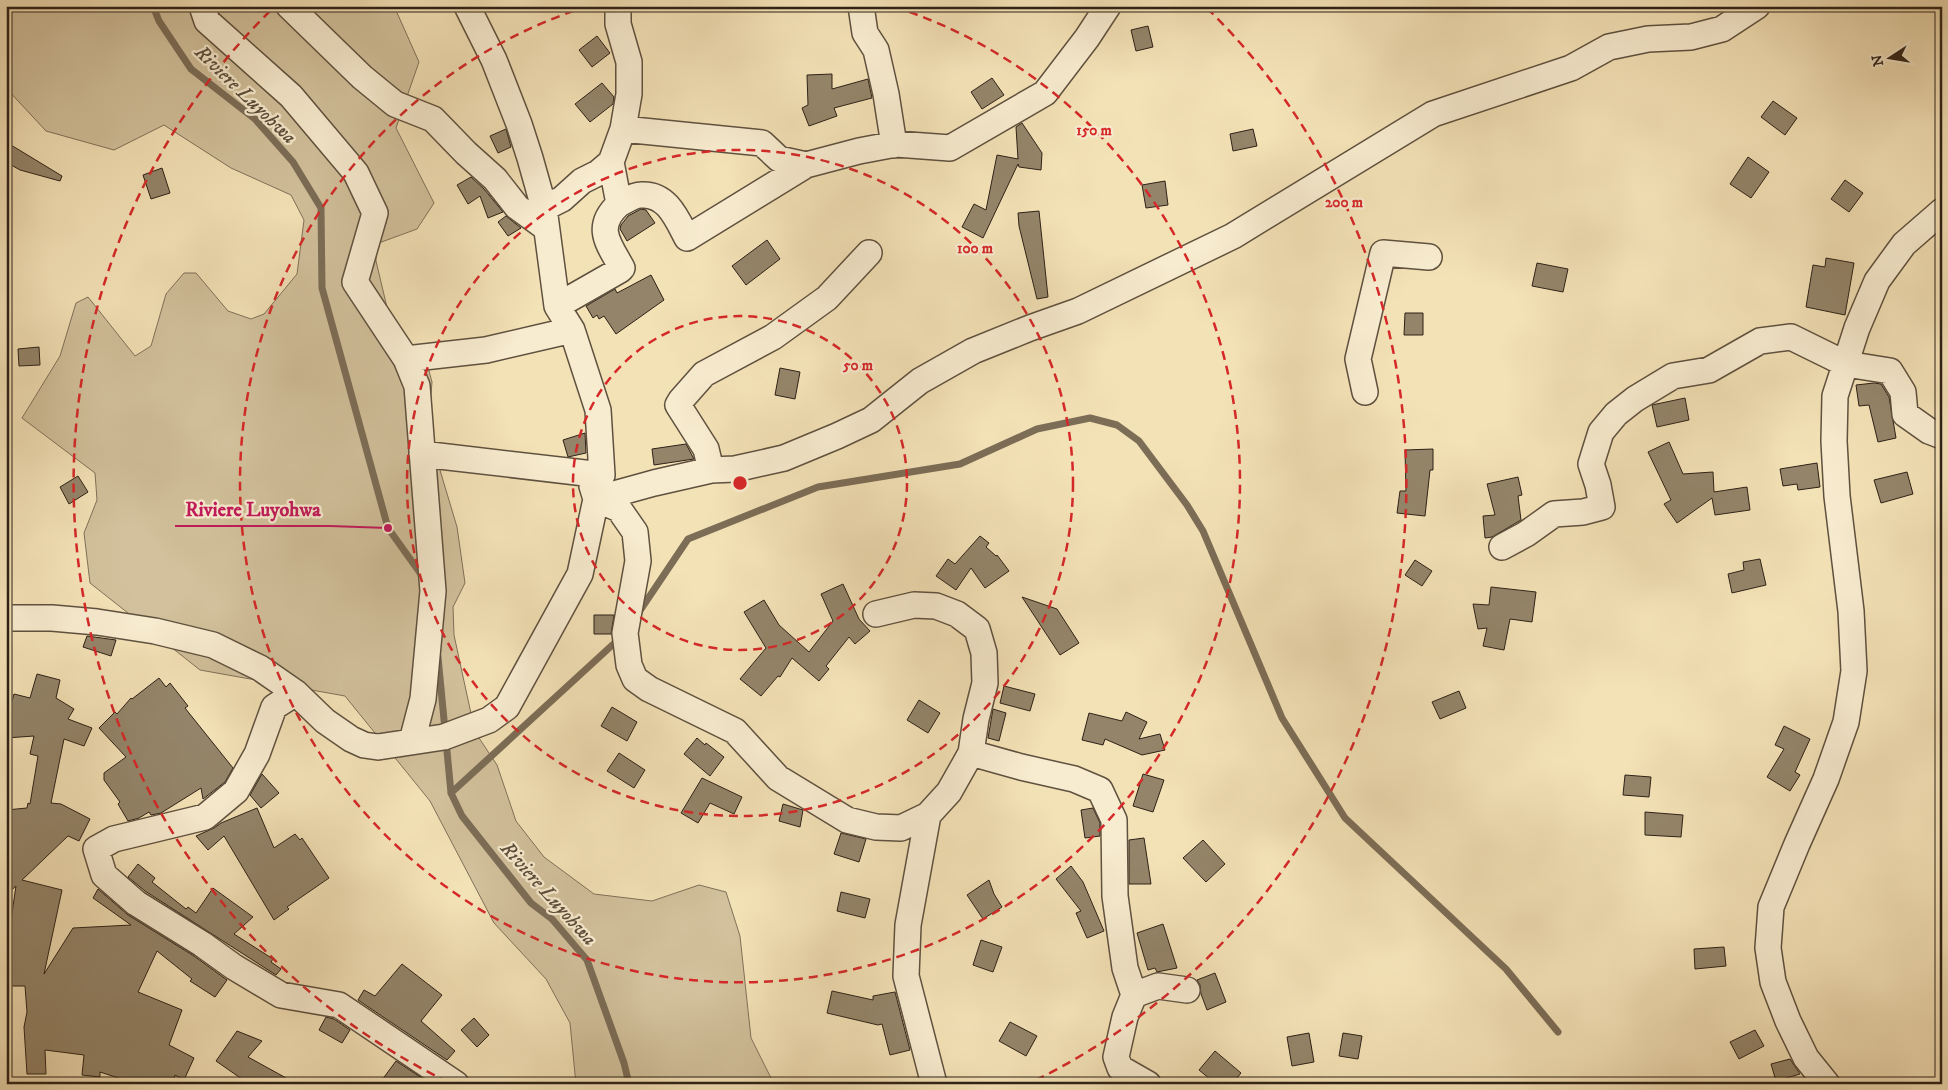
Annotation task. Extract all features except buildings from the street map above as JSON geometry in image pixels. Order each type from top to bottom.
[{"type":"street","points":[[202,6],[207,21],[291,96],[356,173],[375,213],[355,282],[406,359],[416,386],[433,590],[422,699],[412,741]]},
{"type":"street","points":[[288,6],[362,77],[395,104],[433,119],[494,179],[517,207],[545,218]]},
{"type":"street","points":[[6,618],[52,618],[97,622],[155,631],[213,645],[260,668],[296,693],[325,721],[351,739],[364,745],[378,747],[444,736],[489,720],[507,707],[580,574],[596,499],[592,486],[602,475],[598,410],[572,330],[557,306],[545,218],[519,124],[494,60],[467,6]]},
{"type":"street","points":[[618,6],[618,24],[629,62],[629,94],[623,129],[611,162],[618,204]]},
{"type":"street","points":[[861,6],[865,33],[876,50],[886,94],[894,145]]},
{"type":"street","points":[[557,306],[622,268],[608,242],[605,226],[608,214],[618,204],[640,194],[656,197],[671,208],[687,238],[806,165],[859,151],[894,145],[950,148],[1045,94],[1108,6]]},
{"type":"street","points":[[596,499],[711,470],[735,470],[784,458],[872,420],[920,381],[973,351],[1078,311],[1233,236],[1434,114],[1571,68],[1609,47],[1648,39],[1690,37],[1722,29],[1757,6]]},
{"type":"street","points":[[623,129],[762,143],[779,159],[806,165]]},
{"type":"street","points":[[545,218],[582,181],[598,173],[611,162]]},
{"type":"street","points":[[1827,1084],[1806,1058],[1788,1021],[1773,982],[1768,948],[1771,908],[1826,779],[1838,746],[1846,722],[1854,671],[1851,611],[1837,496],[1834,441],[1835,396],[1857,328],[1877,281],[1904,244],[1942,211]]},
{"type":"street","points":[[711,470],[706,449],[678,405],[680,400],[704,374],[773,337],[827,298],[869,253]]},
{"type":"street","points":[[1365,392],[1358,359],[1383,253],[1429,257]]},
{"type":"street","points":[[406,359],[486,350],[572,330]]},
{"type":"street","points":[[1502,546],[1526,534],[1554,514],[1583,512],[1602,507],[1598,485],[1591,464],[1601,432],[1616,414],[1634,399],[1673,376],[1709,370],[1760,341],[1792,337],[1846,364],[1890,371],[1903,392],[1905,414],[1929,431],[1942,436]]},
{"type":"street","points":[[422,454],[602,475]]},
{"type":"street","points":[[596,499],[619,509],[635,532],[638,561],[625,633],[629,665],[635,679],[649,689],[736,731],[778,778],[847,820],[876,827],[901,828],[928,816],[949,792],[971,753],[976,719],[985,682],[984,653],[977,629],[957,614],[936,606],[914,605],[876,614]]},
{"type":"street","points":[[296,693],[274,707],[257,754],[236,791],[205,817],[114,839],[96,849],[104,875],[136,903],[280,995],[339,1005],[456,1084]]},
{"type":"street","points":[[971,753],[1074,779],[1100,790],[1114,820],[1115,896],[1125,968],[1134,994],[1125,1017],[1116,1057],[1120,1068],[1148,1084]]},
{"type":"street","points":[[928,816],[908,925],[906,976],[934,1084]]},
{"type":"street","points":[[1134,994],[1158,986],[1187,990]]},
{"type":"shaded area","points":[[6,6],[394,6],[419,62],[396,128],[434,203],[417,229],[376,244],[376,261],[390,320],[426,360],[432,382],[428,430],[457,527],[465,583],[453,607],[454,635],[475,732],[497,765],[516,821],[544,857],[594,894],[652,901],[699,885],[726,892],[740,936],[751,1038],[774,1084],[576,1084],[570,1023],[546,979],[494,923],[430,801],[345,696],[200,670],[90,583],[84,533],[97,500],[95,473],[22,418],[60,356],[76,303],[88,297],[135,356],[151,346],[166,294],[184,273],[196,273],[228,311],[251,319],[264,314],[297,274],[304,220],[291,195],[231,168],[164,125],[114,150],[46,131],[6,88]]},
{"type":"waterway","name":"Riviere Luyohwa","points":[[153,6],[159,21],[191,69],[255,119],[293,162],[321,208],[322,288],[388,528],[423,577]]},
{"type":"waterway","points":[[637,615],[688,539],[818,487],[960,464],[1037,429],[1090,418],[1117,425],[1139,441],[1187,505],[1203,531],[1282,718],[1345,818],[1506,969],[1558,1032]]},
{"type":"waterway","points":[[451,793],[620,638]]},
{"type":"waterway","name":"Riviere Luyohwa","points":[[438,657],[451,793],[462,816],[531,903],[552,919],[587,960],[624,1063],[629,1084]]},
{"type":"place","name":"Riviere Luyohwa","points":[[388,528]]}]
